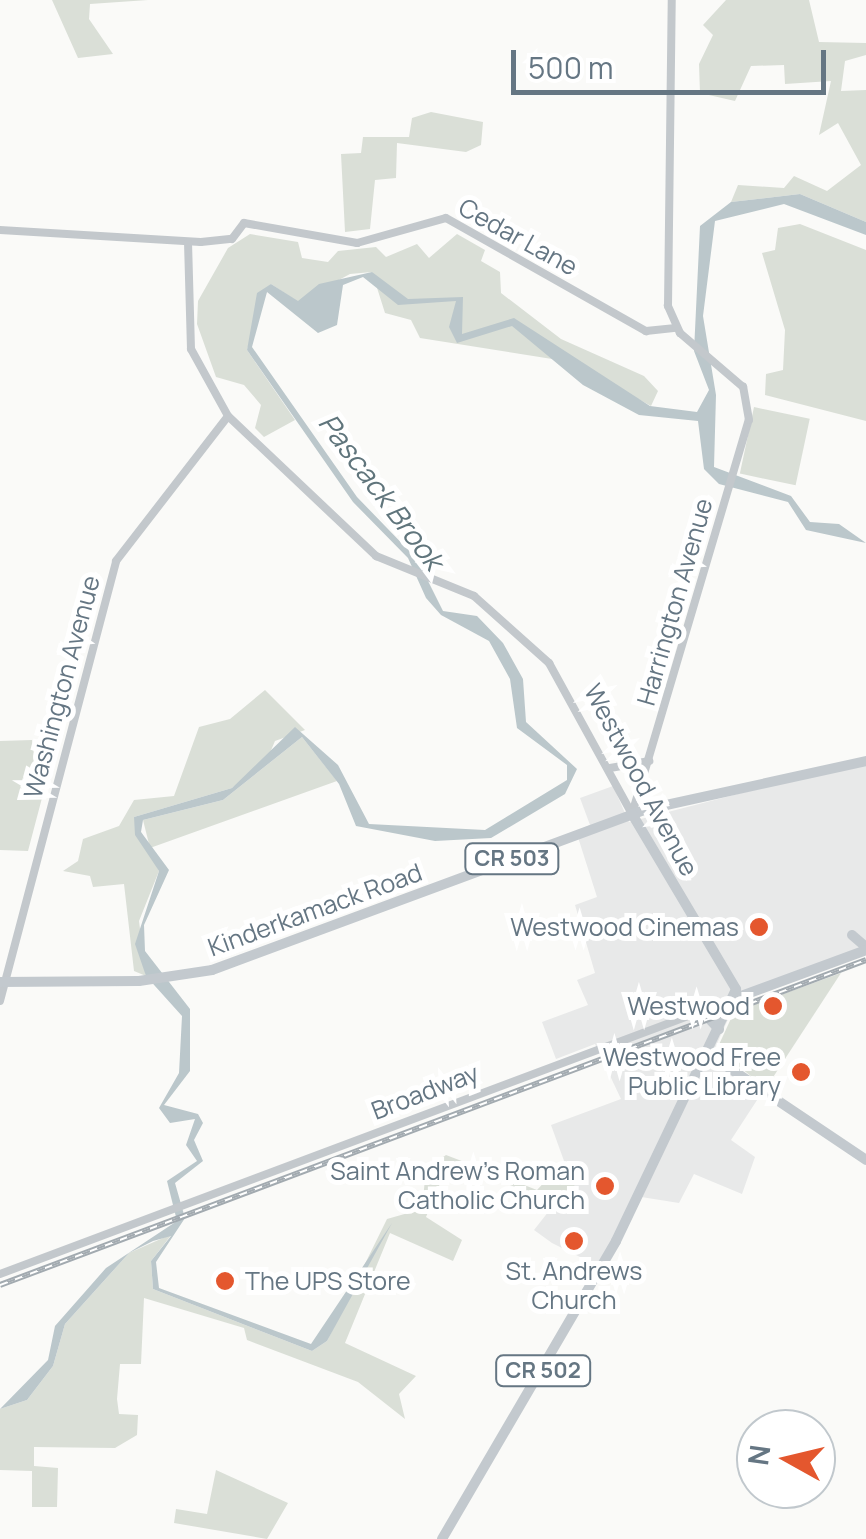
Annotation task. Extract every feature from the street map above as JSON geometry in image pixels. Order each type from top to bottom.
[{"type":"main road","name":"Kinderkamack Road","points":[[3,982],[164,979],[228,965],[632,814],[866,760]]},
{"type":"main road","name":"Westwood Avenue","points":[[632,814],[733,979],[733,1000]]},
{"type":"main road","points":[[852,934],[866,948]]},
{"type":"main road","name":"Broadway","points":[[733,1000],[866,948]]},
{"type":"main road","name":"CR 502","points":[[442,1539],[612,1249],[733,1000]]},
{"type":"main road","points":[[702,1011],[719,1029]]},
{"type":"main road","points":[[707,1053],[866,1160]]},
{"type":"street","points":[[672,0],[667,298],[676,328]]},
{"type":"street","name":"Cedar Lane","points":[[0,230],[200,242],[232,239],[244,223],[357,242],[446,218],[646,331],[676,328]]},
{"type":"street","points":[[174,241],[191,261],[200,242]]},
{"type":"street","name":"Westwood Avenue","points":[[188,242],[191,350],[228,416],[376,556],[483,601],[556,670],[632,814]]},
{"type":"street","name":"Harrington Avenue","points":[[632,814],[733,479],[748,400],[709,356],[676,328]]},
{"type":"street","name":"Washington Avenue","points":[[0,1000],[116,561],[228,416]]},
{"type":"street","points":[[610,768],[649,761]]},
{"type":"street","name":"Broadway","points":[[0,1274],[733,1000]]},
{"type":"shaded area","points":[[52,0],[148,0],[90,4],[89,19],[113,54],[78,58]]},
{"type":"shaded area","points":[[726,0],[809,0],[819,42],[866,43],[866,55],[845,61],[841,91],[866,90],[866,222],[800,194],[731,202],[738,185],[784,188],[794,176],[827,191],[861,165],[838,123],[819,135],[831,81],[785,84],[784,65],[751,66],[735,101],[700,93],[699,64],[713,35],[703,25]]},
{"type":"shaded area","points":[[431,112],[483,122],[481,145],[466,152],[397,143],[396,178],[375,180],[370,229],[345,232],[341,154],[361,153],[363,137],[409,137],[412,118]]},
{"type":"shaded area","points":[[800,194],[866,222],[866,235],[784,204],[715,221],[703,316],[716,395],[714,467],[791,496],[810,522],[839,524],[866,543],[806,530],[788,502],[719,484],[704,469],[698,421],[639,415],[583,385],[512,326],[457,343],[449,327],[456,301],[398,305],[363,277],[343,285],[337,325],[318,333],[267,292],[252,347],[357,497],[417,559],[443,611],[477,616],[503,643],[523,679],[526,722],[577,769],[565,794],[491,838],[435,841],[356,826],[339,784],[302,737],[223,800],[143,820],[141,832],[169,870],[144,925],[145,951],[190,1009],[190,1071],[164,1105],[198,1114],[203,1123],[194,1140],[203,1161],[175,1183],[185,1218],[156,1262],[159,1288],[311,1344],[392,1223],[327,1341],[312,1351],[153,1289],[151,1261],[171,1236],[153,1241],[129,1253],[65,1324],[53,1366],[27,1400],[0,1409],[48,1360],[55,1326],[106,1268],[177,1221],[167,1181],[197,1161],[186,1145],[195,1119],[170,1123],[159,1108],[179,1073],[182,1016],[146,976],[135,944],[159,871],[135,835],[134,817],[232,788],[295,727],[338,765],[369,824],[485,830],[567,780],[567,765],[517,728],[510,679],[489,641],[441,615],[426,598],[408,558],[353,502],[247,350],[257,293],[271,284],[298,301],[319,284],[372,272],[408,299],[463,297],[462,334],[514,318],[650,406],[697,412],[709,390],[694,351],[700,226],[731,202]]},
{"type":"shaded area","points":[[800,224],[866,250],[866,421],[765,395],[766,374],[783,370],[785,330],[762,253],[775,250],[778,228]]},
{"type":"shaded area","points":[[250,234],[298,242],[302,258],[328,262],[338,251],[376,247],[386,257],[417,244],[429,258],[457,234],[485,250],[481,261],[500,272],[501,293],[561,339],[644,376],[658,391],[651,406],[571,362],[420,338],[411,320],[385,313],[372,272],[350,274],[298,302],[271,284],[259,307],[247,350],[295,420],[264,437],[255,428],[261,405],[244,385],[216,377],[197,324],[198,301],[228,248]]},
{"type":"shaded area","points":[[754,407],[810,419],[796,485],[740,474]]},
{"type":"shaded area","points":[[265,690],[305,730],[275,741],[266,762],[232,788],[134,817],[159,871],[139,921],[146,976],[134,971],[124,884],[93,887],[90,876],[63,871],[78,861],[83,839],[119,826],[134,800],[174,796],[199,727],[230,719]]},
{"type":"shaded area","points":[[302,737],[337,781],[150,848],[143,820],[223,800]]},
{"type":"shaded area","points":[[32,740],[37,777],[47,779],[28,851],[0,850],[0,741]]},
{"type":"shaded area","points":[[866,761],[866,946],[740,993],[710,1059],[761,1094],[731,1140],[755,1157],[742,1194],[694,1174],[679,1203],[635,1196],[598,1266],[552,1243],[534,1230],[582,1169],[568,1172],[551,1125],[621,1099],[595,1044],[556,1059],[542,1022],[588,1005],[577,980],[595,973],[575,905],[597,897],[576,831],[590,825],[580,798],[613,786],[629,822]]},
{"type":"shaded area","points":[[841,973],[766,1088],[717,1049],[734,1012]]},
{"type":"shaded area","points":[[446,1155],[537,1190],[564,1161],[568,1172],[585,1168],[568,1196],[550,1200],[449,1162],[426,1217],[462,1240],[453,1261],[390,1233],[345,1343],[416,1376],[399,1394],[405,1419],[358,1382],[247,1340],[244,1328],[144,1298],[141,1364],[120,1364],[117,1399],[119,1414],[138,1415],[137,1435],[115,1448],[34,1447],[34,1466],[58,1468],[57,1507],[32,1507],[32,1471],[0,1470],[0,1409],[27,1400],[53,1366],[65,1324],[129,1253],[172,1234],[151,1261],[153,1289],[312,1351],[327,1341],[387,1219],[422,1209],[426,1169]]},
{"type":"shaded area","points":[[216,1470],[288,1503],[267,1539],[174,1523],[176,1509],[207,1514]]},
{"type":"railway","points":[[0,1285],[866,960]]},
{"type":"place","name":"Westwood Cinemas","points":[[759,927]]},
{"type":"place","name":"Westwood","points":[[773,1006]]},
{"type":"place","name":"Westwood Free Public Library","points":[[801,1072]]},
{"type":"place","name":"Saint Andrew's Roman Catholic Church","points":[[605,1186]]},
{"type":"place","name":"St. Andrews Church","points":[[574,1241]]},
{"type":"place","name":"The UPS Store","points":[[225,1281]]},
{"type":"water label","name":"Pascack Brook","points":[[382,491]]}]
